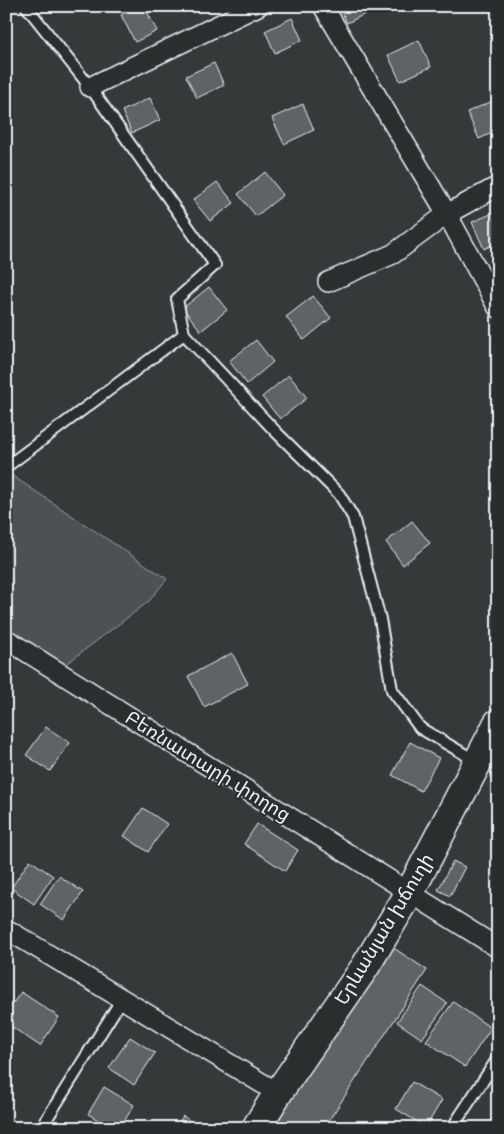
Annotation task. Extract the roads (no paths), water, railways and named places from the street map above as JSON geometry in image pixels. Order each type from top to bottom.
[{"type":"main road","name":"Երևանյան խճուղի","points":[[256,1128],[364,967],[409,894],[498,723]]},
{"type":"street","points":[[90,87],[258,6]]},
{"type":"street","points":[[323,6],[447,214],[498,308]]},
{"type":"street","points":[[328,282],[392,254],[447,214],[498,186]]},
{"type":"street","name":"Բեռնատարի փողոց","points":[[6,638],[409,894],[498,948]]},
{"type":"street","points":[[6,929],[278,1093]]},
{"type":"lane","points":[[26,6],[90,87],[215,265],[177,300],[184,334],[276,432],[339,494],[353,517],[380,619],[392,690],[420,728],[477,762]]},
{"type":"lane","points":[[6,467],[184,334]]},
{"type":"lane","points":[[41,1128],[122,999]]},
{"type":"lane","points":[[452,1128],[498,1058]]}]
